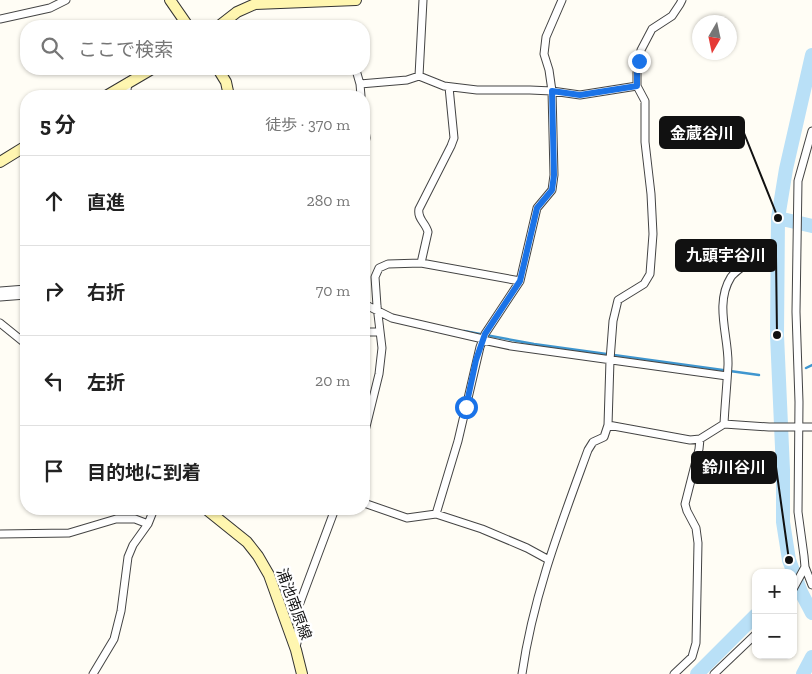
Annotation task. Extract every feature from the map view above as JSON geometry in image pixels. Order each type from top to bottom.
[{"type":"main road","points":[[170,0],[184,20]]},
{"type":"main road","points":[[227,20],[237,12],[255,4],[356,0]]},
{"type":"main road","points":[[115,90],[141,75]]},
{"type":"main road","points":[[222,75],[228,90]]},
{"type":"main road","points":[[0,162],[20,150]]},
{"type":"main road","name":"浦池南原線","points":[[213,515],[247,542],[270,575],[296,650],[302,674]]},
{"type":"street","points":[[0,19],[50,8],[66,0]]},
{"type":"street","points":[[419,76],[423,0]]},
{"type":"street","points":[[436,514],[458,441],[476,360],[484,337],[520,281],[537,208],[552,190],[554,175],[552,91],[549,70],[544,54],[546,37],[562,0]]},
{"type":"street","points":[[522,674],[533,613],[549,560],[588,450],[593,442],[604,437],[608,425],[610,357],[613,321],[618,300],[644,284],[650,274],[653,234],[645,142],[645,101],[637,86],[637,73],[641,50],[652,29],[672,16],[682,0]]},
{"type":"street","points":[[357,75],[360,90]]},
{"type":"street","points":[[360,84],[407,80],[419,76],[449,87],[477,90],[552,91],[580,95],[637,86]]},
{"type":"street","points":[[127,90],[128,82]]},
{"type":"street","points":[[420,263],[428,232],[419,216],[419,209],[454,138],[449,87]]},
{"type":"street","points":[[812,131],[798,181],[796,312],[799,402],[797,428],[799,454],[798,512],[803,569],[812,585]]},
{"type":"street","points":[[724,424],[728,349],[723,320],[723,305],[727,286],[732,276],[761,253]]},
{"type":"street","points":[[370,411],[379,374],[382,348],[375,277],[379,268],[388,264],[420,263],[520,281]]},
{"type":"street","points":[[0,291],[20,289]]},
{"type":"street","points":[[0,297],[20,295]]},
{"type":"street","points":[[370,306],[392,318],[484,337],[510,346],[727,373]]},
{"type":"street","points":[[0,324],[20,339]]},
{"type":"street","points":[[370,332],[380,332]]},
{"type":"street","points":[[608,425],[690,440],[700,439],[724,424],[797,428],[812,427]]},
{"type":"street","points":[[674,674],[692,657],[696,643],[698,544],[696,528],[685,504],[700,439]]},
{"type":"street","points":[[370,505],[407,518],[436,514],[491,533],[527,548],[549,560]]},
{"type":"street","points":[[93,674],[114,639],[121,611],[128,557],[152,515]]},
{"type":"street","points":[[296,650],[298,608],[333,515]]},
{"type":"street","points":[[0,534],[69,533],[116,519],[135,520],[148,524]]},
{"type":"street","points":[[797,580],[803,569]]},
{"type":"street","points":[[714,674],[752,638]]},
{"type":"waterway","points":[[812,55],[786,169],[778,218],[777,335],[783,470],[783,522],[789,560],[801,592],[812,613]]},
{"type":"waterway","points":[[778,218],[812,226]]},
{"type":"waterway","points":[[464,331],[534,344],[759,375]]},
{"type":"waterway","points":[[806,368],[812,365]]},
{"type":"waterway","points":[[697,674],[752,619]]},
{"type":"waterway","points":[[803,674],[812,657]]},
{"type":"place","name":"金蔵谷川","points":[[778,218]]},
{"type":"place","name":"九頭宇谷川","points":[[777,335]]},
{"type":"place","name":"鈴川谷川","points":[[789,560]]},
{"type":"route","points":[[466,407],[476,360],[485,334],[520,281],[537,208],[552,190],[554,175],[552,91],[580,95],[637,86],[639,61]]}]
